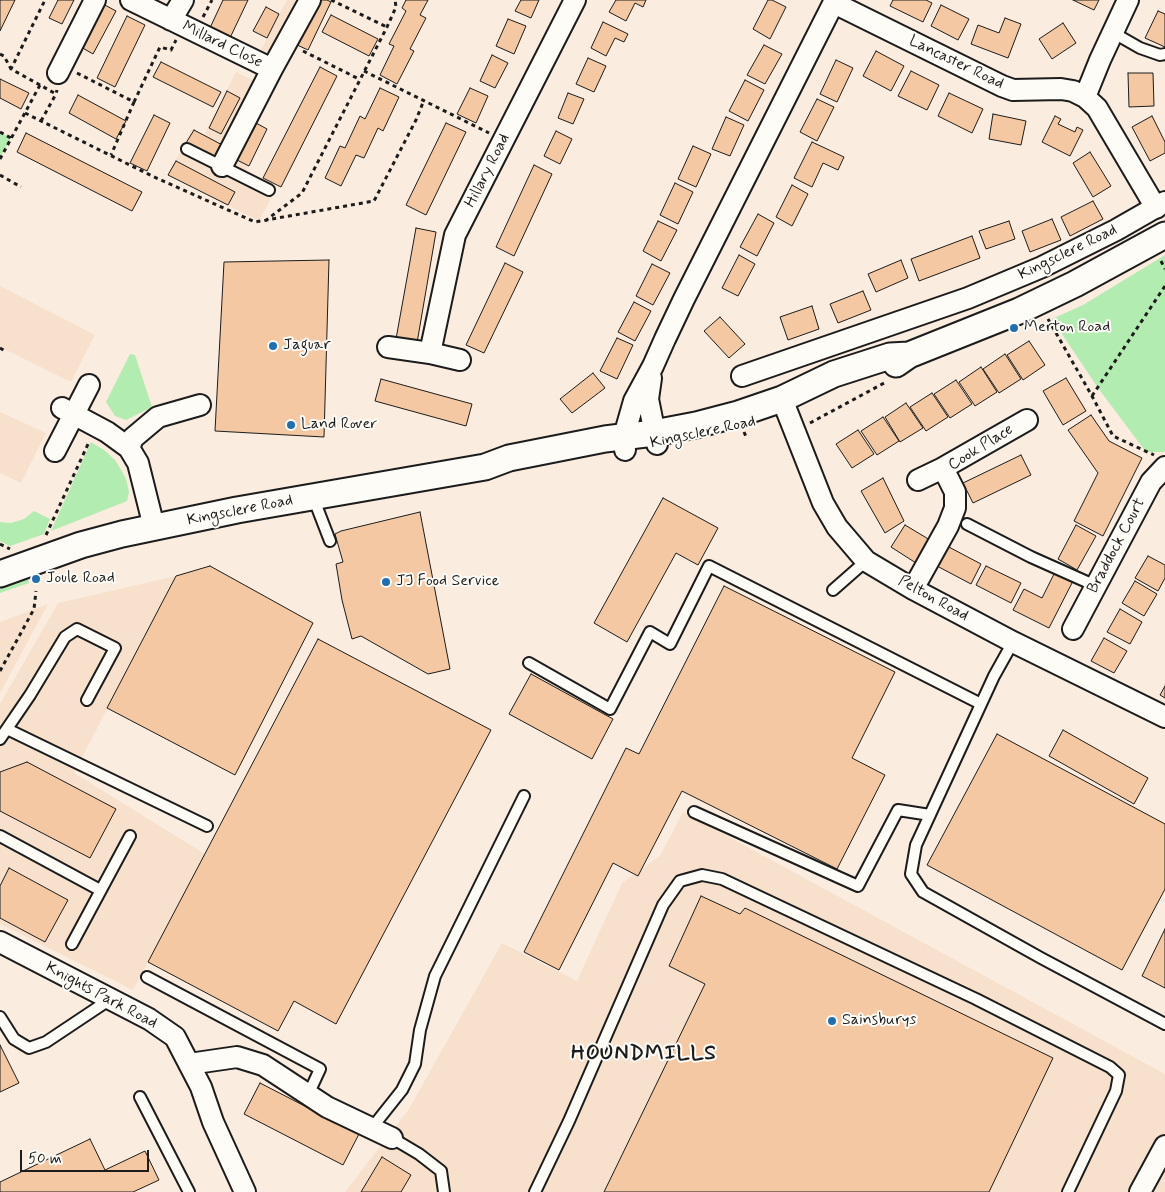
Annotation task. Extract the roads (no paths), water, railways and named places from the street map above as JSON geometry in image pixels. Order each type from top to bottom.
[{"type":"street","points":[[61,75],[95,0]]},
{"type":"street","name":"Millard Close","points":[[131,0],[272,69]]},
{"type":"street","name":"Millard Close","points":[[178,23],[183,0]]},
{"type":"street","name":"Millard Close","points":[[222,166],[310,0]]},
{"type":"street","name":"Hillary Road","points":[[430,353],[455,235],[575,0]]},
{"type":"street","points":[[1085,97],[1112,32],[1128,0]]},
{"type":"street","points":[[624,443],[634,401],[835,2]]},
{"type":"street","name":"Lancaster Road","points":[[835,2],[1002,86],[1013,90],[1061,89],[1073,91],[1085,97],[1097,108],[1160,205]]},
{"type":"street","name":"Kingsclere Road","points":[[742,376],[968,298],[1042,267],[1116,230],[1160,205]]},
{"type":"street","name":"Kingsclere Road","points":[[0,574],[81,545],[154,527],[237,510],[485,467],[509,458],[656,438],[711,421],[785,406],[834,374],[890,356],[909,355],[981,327],[1075,284],[1165,234]]},
{"type":"street","points":[[968,298],[981,327]]},
{"type":"street","points":[[388,347],[430,353],[460,360]]},
{"type":"street","points":[[653,366],[648,399],[656,438]]},
{"type":"street","points":[[55,450],[67,412],[89,385]]},
{"type":"street","points":[[129,448],[133,438],[158,417],[200,406]]},
{"type":"street","name":"Pelton Road","points":[[785,406],[823,503],[837,526],[866,561],[912,589],[1013,642],[1165,717]]},
{"type":"street","points":[[67,412],[107,432],[129,448],[138,462],[154,527]]},
{"type":"street","name":"Cook Place","points":[[912,589],[948,526],[955,508],[956,492],[943,468],[1027,420]]},
{"type":"street","name":"Braddock Court","points":[[1073,628],[1162,462]]},
{"type":"street","points":[[918,480],[943,468]]},
{"type":"street","name":"Knights Park Road","points":[[0,942],[149,1019],[176,1037],[201,1087],[213,1122],[245,1192]]},
{"type":"street","points":[[189,1064],[237,1057],[263,1065],[327,1107],[392,1138]]},
{"type":"street","points":[[1140,1192],[1165,1146]]},
{"type":"lane","points":[[1112,32],[1140,48],[1160,55],[1165,54]]},
{"type":"lane","points":[[187,149],[269,190]]},
{"type":"lane","points":[[313,498],[330,540]]},
{"type":"lane","points":[[967,524],[1030,557],[1096,586]]},
{"type":"lane","points":[[833,590],[866,561]]},
{"type":"lane","points":[[528,662],[610,709],[650,632],[670,644],[709,566],[981,704]]},
{"type":"lane","points":[[0,738],[30,696],[65,637],[77,629],[115,648],[87,700]]},
{"type":"lane","points":[[1013,642],[994,676],[916,845],[911,874],[923,892],[1165,1024]]},
{"type":"lane","points":[[7,729],[207,826]]},
{"type":"lane","points":[[371,1129],[402,1090],[415,1064],[420,1030],[435,976],[524,796]]},
{"type":"lane","points":[[694,812],[858,886],[898,810],[930,814]]},
{"type":"lane","points":[[0,836],[100,890]]},
{"type":"lane","points":[[72,944],[130,836]]},
{"type":"lane","points":[[535,1192],[569,1121],[663,905],[680,881],[702,875],[722,880],[976,999],[1110,1067],[1119,1075],[1116,1091],[1068,1192]]},
{"type":"lane","points":[[147,978],[320,1069],[308,1095]]},
{"type":"lane","points":[[0,1016],[14,1039],[29,1048],[46,1042],[109,1000]]},
{"type":"lane","points":[[140,1097],[189,1192]]},
{"type":"lane","points":[[392,1138],[419,1154],[441,1171],[444,1192]]},
{"type":"place","name":"Merton Road","points":[[1014,328]]},
{"type":"place","name":"Jaguar","points":[[273,346]]},
{"type":"place","name":"Land Rover","points":[[291,425]]},
{"type":"place","name":"Joule Road","points":[[36,579]]},
{"type":"place","name":"JJ Food Service","points":[[386,582]]},
{"type":"place","name":"Sainsburys","points":[[832,1021]]},
{"type":"district","name":"HOUNDMILLS","points":[[644,1055]]}]
